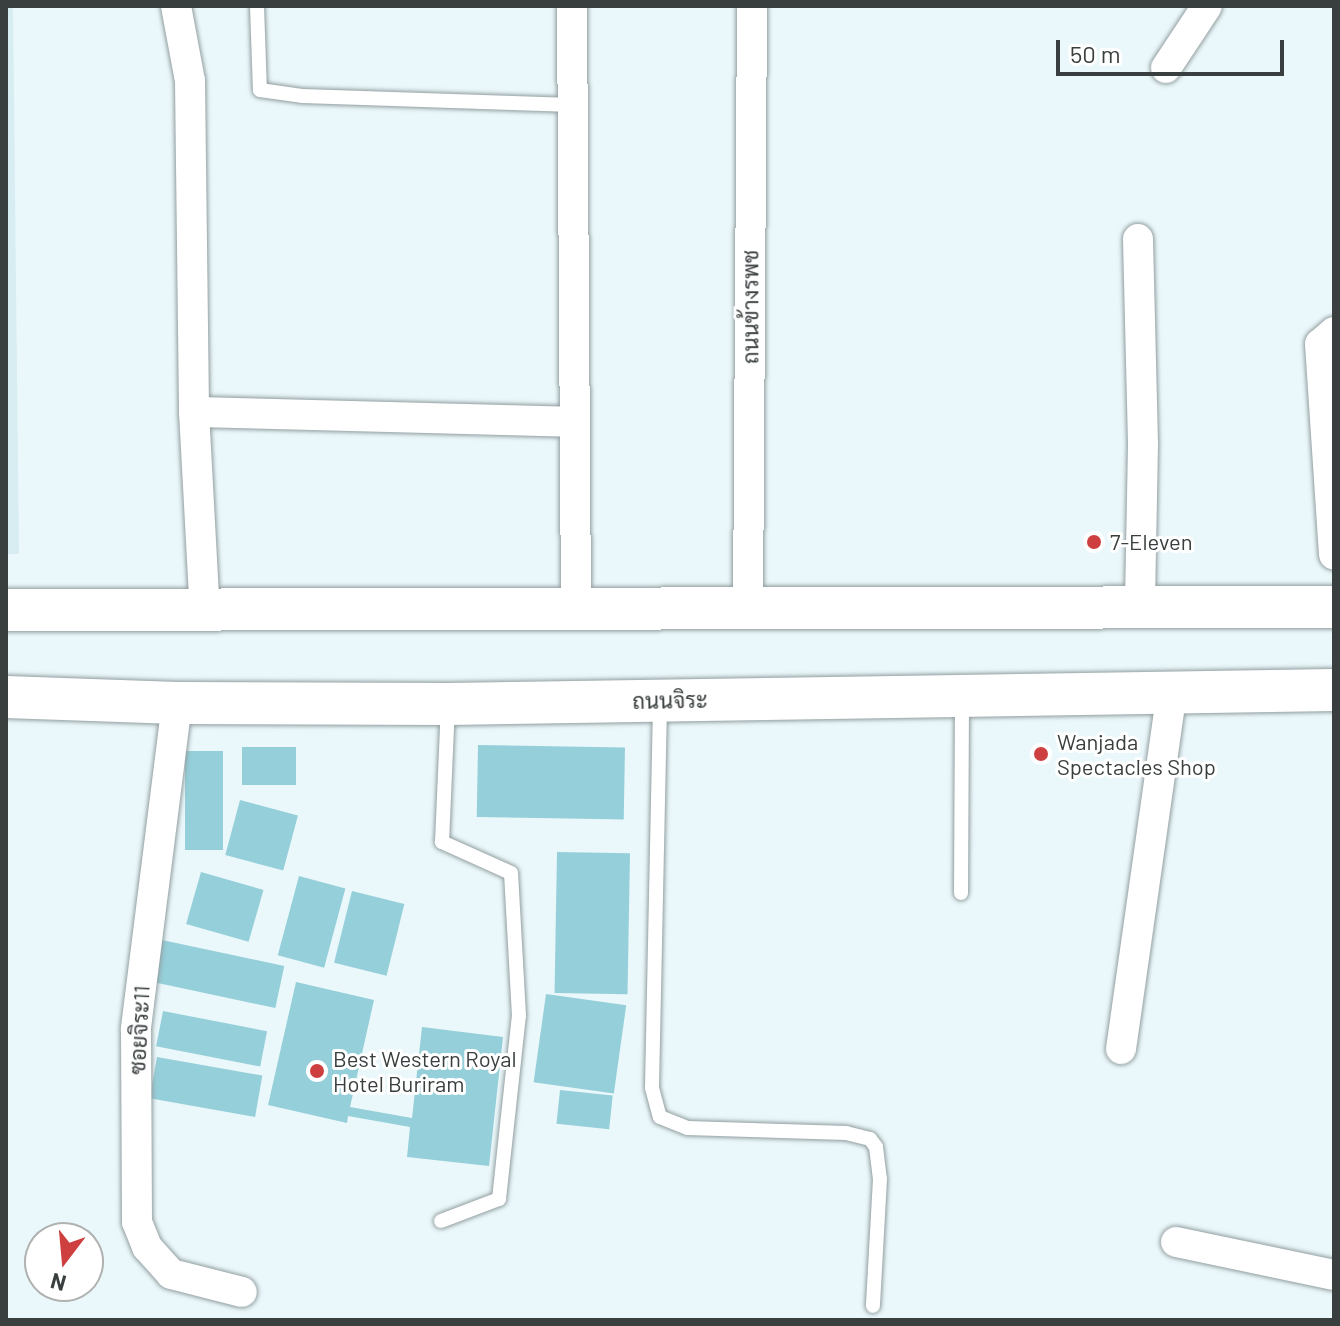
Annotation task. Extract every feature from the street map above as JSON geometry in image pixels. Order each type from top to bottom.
[{"type":"main road","points":[[6,610],[205,612],[1334,607]]},
{"type":"main road","name":"ถนนจิระ","points":[[6,697],[177,703],[448,704],[1172,690],[1334,690]]},
{"type":"street","points":[[176,6],[190,81],[194,412],[205,612]]},
{"type":"street","points":[[572,6],[576,611]]},
{"type":"street","name":"ถนนข้างรพช","points":[[748,608],[752,6]]},
{"type":"street","points":[[1166,68],[1207,6]]},
{"type":"street","points":[[1138,239],[1143,445],[1140,607]]},
{"type":"street","points":[[1334,332],[1320,344],[1334,555]]},
{"type":"street","points":[[194,412],[574,422]]},
{"type":"street","points":[[1121,1049],[1172,690]]},
{"type":"street","name":"ซอยจิระ11","points":[[177,703],[136,1029],[137,1222],[147,1247],[171,1274],[242,1292]]},
{"type":"street","points":[[1176,1242],[1334,1275]]},
{"type":"lane","points":[[257,6],[260,90],[302,96],[573,105]]},
{"type":"lane","points":[[961,893],[962,695]]},
{"type":"lane","points":[[660,700],[652,1088],[660,1117],[687,1128],[846,1133],[870,1139],[876,1147],[880,1179],[873,1306]]},
{"type":"lane","points":[[441,1221],[499,1199],[519,1016],[511,873],[442,842],[448,704]]},
{"type":"shaded area","points":[[6,6],[13,6],[19,554],[6,554]]},
{"type":"building","points":[[478,745],[625,748],[624,820],[477,817]]},
{"type":"building","points":[[242,747],[296,747],[296,785],[242,785]]},
{"type":"building","points":[[185,751],[223,751],[223,850],[185,850]]},
{"type":"building","points":[[240,800],[298,816],[283,871],[225,855]]},
{"type":"building","points":[[557,852],[630,853],[628,994],[555,993]]},
{"type":"building","points":[[201,872],[263,890],[249,942],[186,924]]},
{"type":"building","points":[[299,876],[345,888],[324,968],[278,955]]},
{"type":"building","points":[[352,891],[404,904],[386,976],[334,963]]},
{"type":"building","points":[[162,940],[284,966],[275,1008],[153,982]]},
{"type":"building","name":"Best Western Royal Hotel Buriram","points":[[296,982],[374,1000],[350,1107],[412,1118],[422,1027],[503,1037],[489,1166],[407,1157],[410,1127],[348,1116],[347,1123],[268,1105]]},
{"type":"building","points":[[546,994],[626,1005],[614,1093],[534,1082]]},
{"type":"building","points":[[163,1011],[267,1031],[260,1067],[156,1046]]},
{"type":"building","points":[[157,1057],[262,1076],[255,1117],[150,1098]]},
{"type":"building","points":[[560,1090],[613,1096],[609,1129],[556,1124]]},
{"type":"place","name":"7-Eleven","points":[[1094,542]]},
{"type":"place","name":"Wanjada Spectacles Shop","points":[[1041,754]]},
{"type":"place","name":"Best Western Royal Hotel Buriram","points":[[317,1071]]}]
